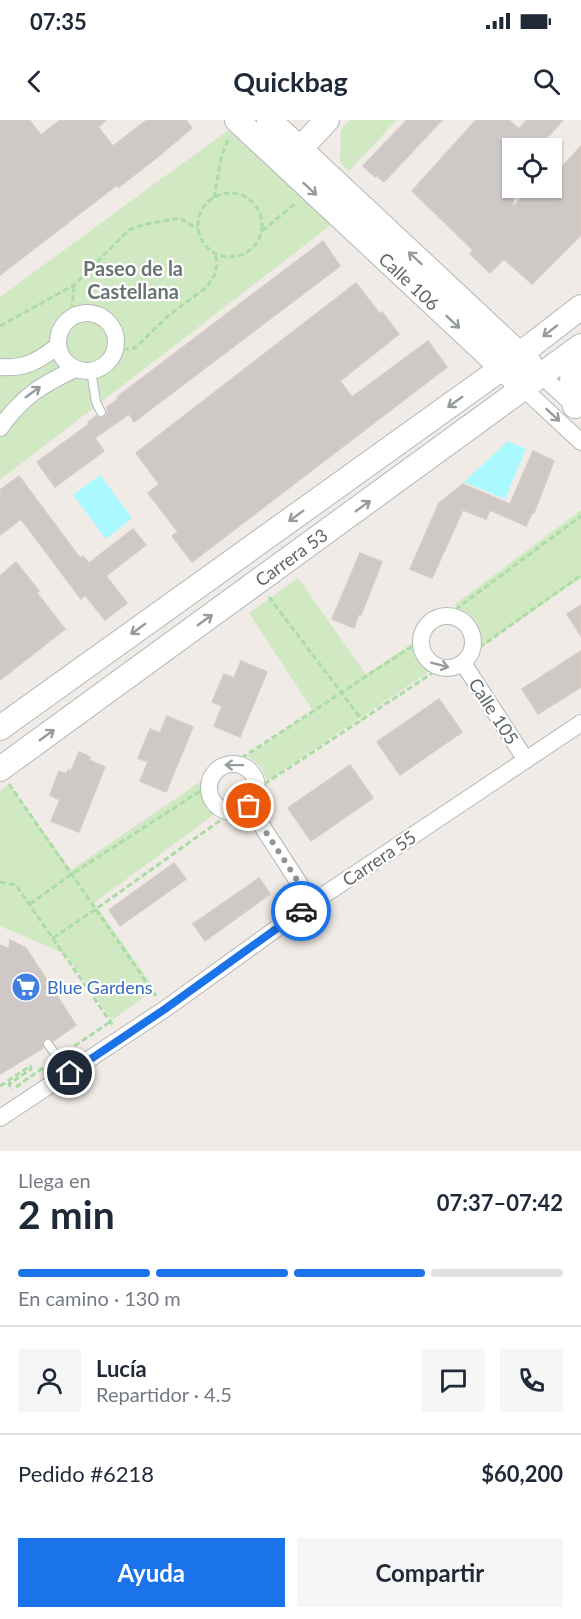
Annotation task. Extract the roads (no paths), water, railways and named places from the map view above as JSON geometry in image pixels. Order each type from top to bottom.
[{"type":"main road","points":[[285,141],[327,120]]},
{"type":"main road","name":"Calle 106","points":[[235,125],[285,141],[511,362]]},
{"type":"main road","name":"Calle 106","points":[[285,141],[311,189],[533,382]]},
{"type":"main road","name":"Carrera 53","points":[[0,728],[511,362],[581,307]]},
{"type":"main road","points":[[578,409],[571,391],[571,375],[581,347]]},
{"type":"main road","name":"Carrera 53","points":[[2,773],[258,582],[581,347]]},
{"type":"street","points":[[0,428],[23,399],[39,387],[105,364],[114,351],[115,335],[112,328],[101,317],[86,314],[71,319],[61,330],[58,346],[64,360],[83,370]]},
{"type":"street","points":[[0,367],[27,366],[58,346]]},
{"type":"street","name":"Calle 106","points":[[533,382],[578,409]]},
{"type":"street","name":"Calle 106","points":[[533,382],[581,442]]},
{"type":"street","points":[[448,615],[461,618],[470,628],[474,641],[467,658],[452,668],[440,668],[430,662],[422,653],[420,641],[422,631],[438,616],[448,615]]},
{"type":"street","name":"Calle 105","points":[[467,658],[526,760]]},
{"type":"street","name":"Carrera 55","points":[[0,1118],[165,1009],[312,903],[581,723]]},
{"type":"street","points":[[234,763],[244,765],[251,771],[256,780],[257,789],[255,798],[249,806],[231,813],[214,804],[208,786],[216,769],[225,764],[234,763]]},
{"type":"street","points":[[249,806],[312,903]]},
{"type":"lane","points":[[83,370],[101,412]]},
{"type":"lane","points":[[48,1044],[70,1073]]},
{"type":"water","points":[[508,441],[526,449],[505,499],[464,482]]},
{"type":"water","points":[[100,475],[132,518],[106,539],[73,495]]},
{"type":"place","name":"Blue Gardens","points":[[26,987]]},
{"type":"district","name":"Paseo de la Castellana","points":[[133,280]]}]
